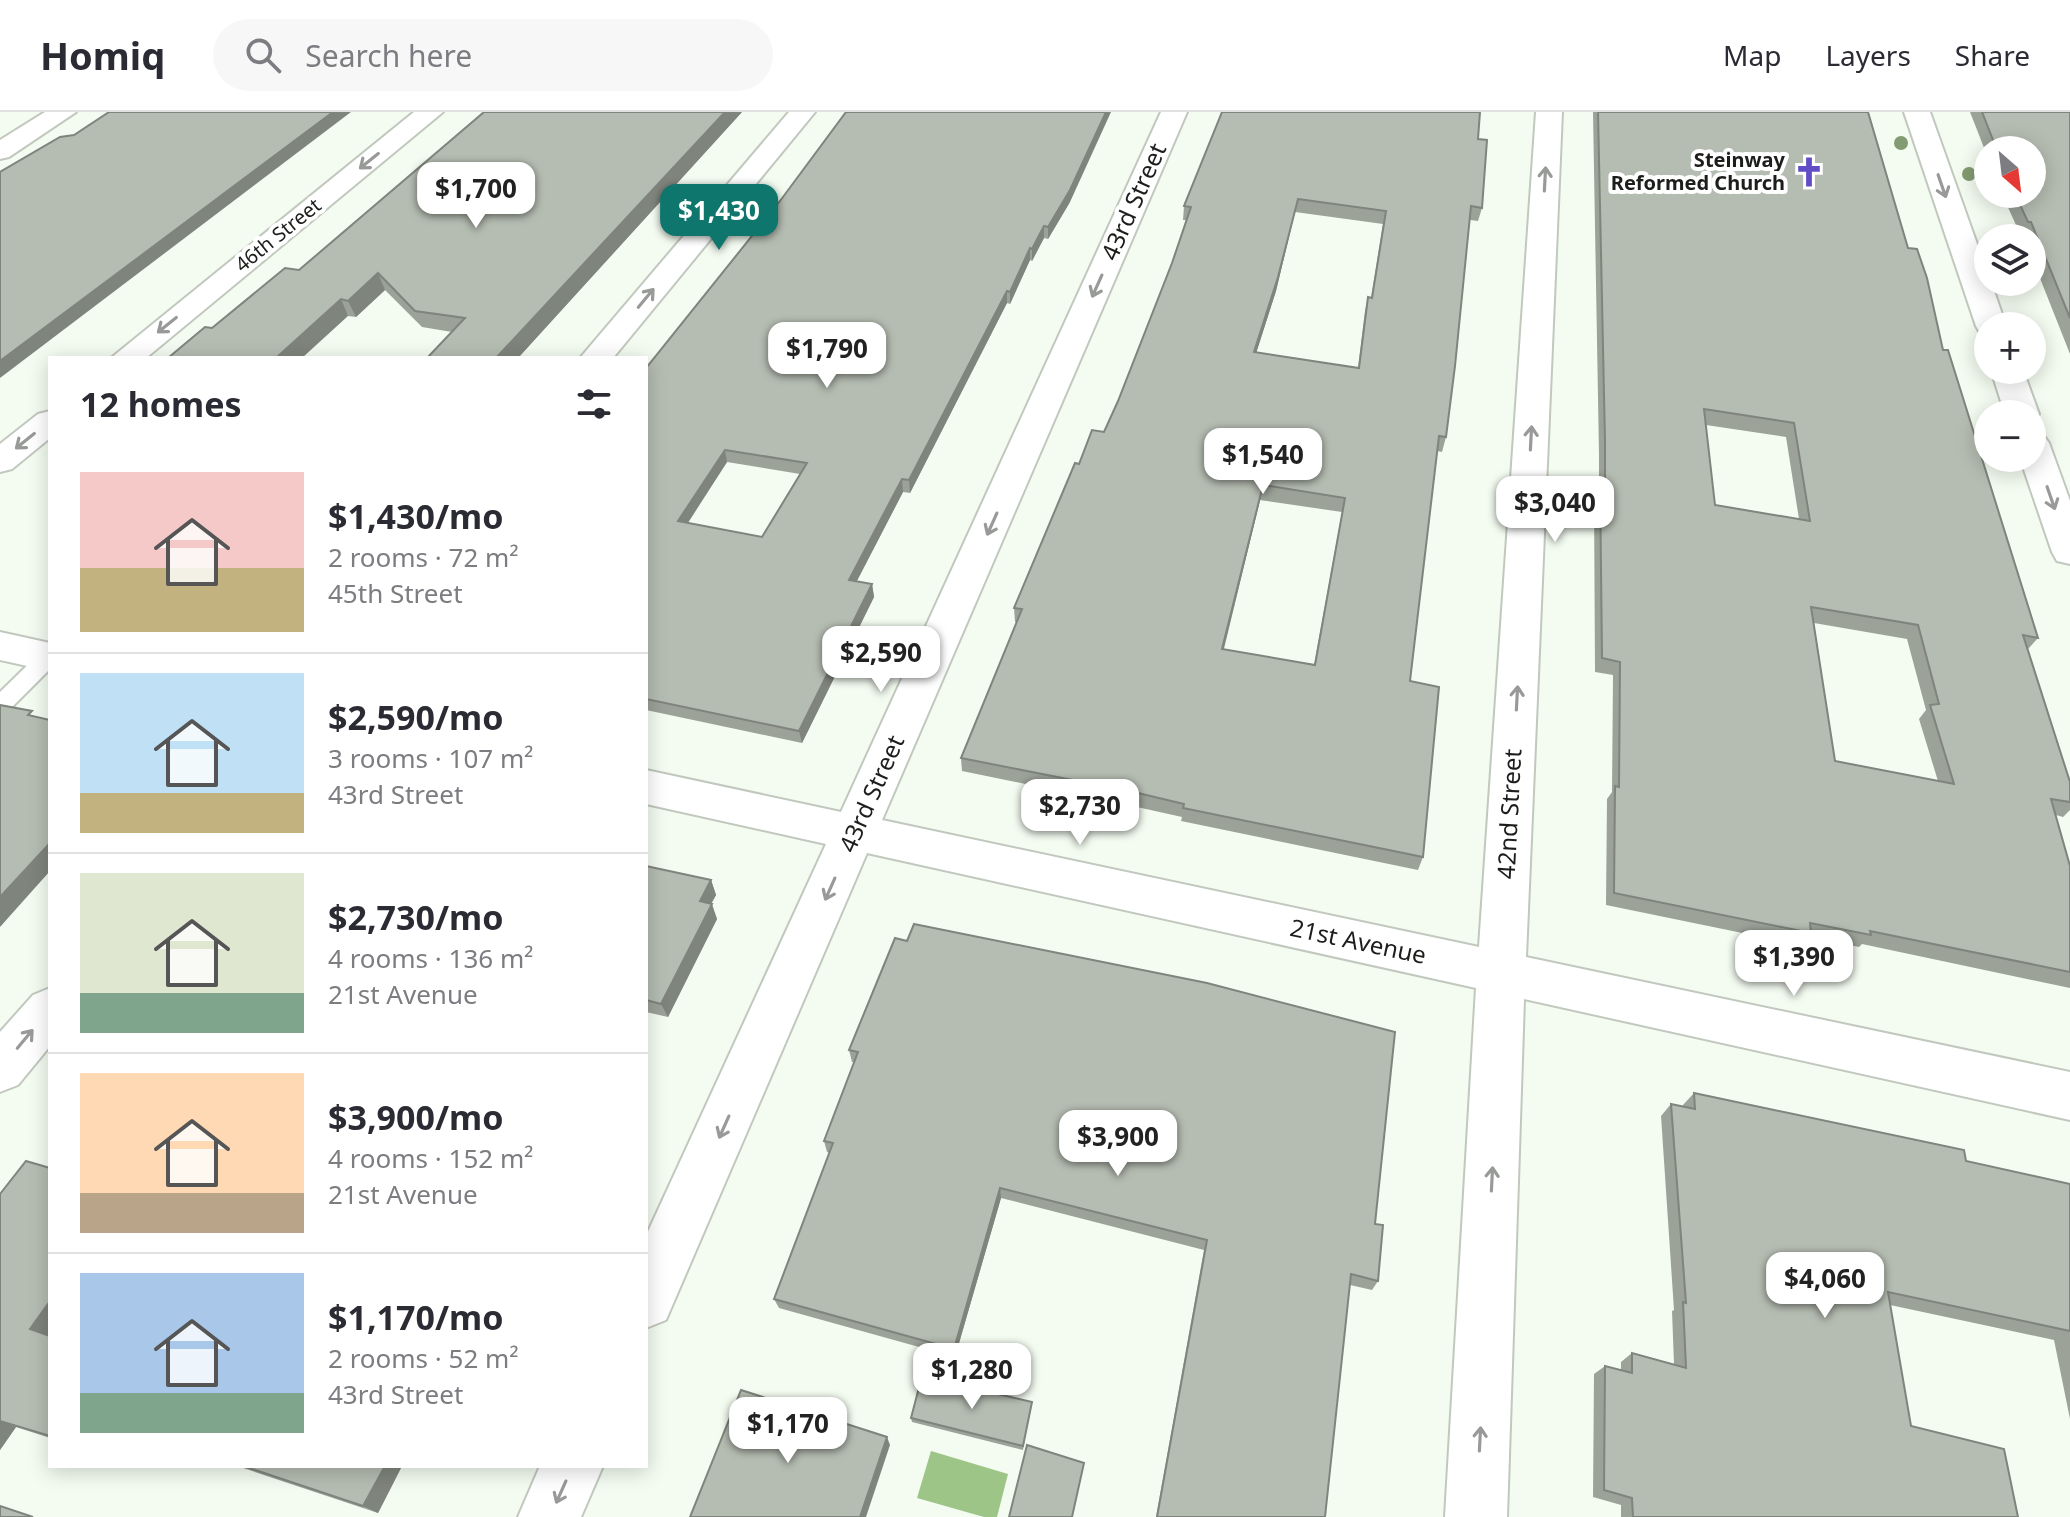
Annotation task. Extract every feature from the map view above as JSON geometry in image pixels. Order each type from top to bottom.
[{"type":"street","points":[[0,151],[63,112]]},
{"type":"street","name":"46th Street","points":[[129,356],[430,112]]},
{"type":"street","points":[[598,356],[802,112]]},
{"type":"street","name":"43rd Street","points":[[648,1296],[1174,112]]},
{"type":"street","name":"42nd Street","points":[[1476,1517],[1501,972],[1549,112]]},
{"type":"street","points":[[1917,112],[1986,312]]},
{"type":"street","points":[[0,461],[48,423]]},
{"type":"street","points":[[2042,472],[2070,552]]},
{"type":"street","points":[[0,646],[48,657]]},
{"type":"street","name":"21st Avenue","points":[[648,787],[2070,1096]]},
{"type":"street","points":[[0,1069],[48,1012]]},
{"type":"street","points":[[549,1517],[571,1468]]},
{"type":"lane","points":[[0,705],[48,659]]},
{"type":"shaded area","points":[[931,1451],[1008,1474],[997,1517],[984,1517],[917,1498]]},
{"type":"building","points":[[109,112],[333,112],[0,361],[0,172],[60,137],[74,135]]},
{"type":"building","points":[[484,112],[725,112],[498,356],[429,356],[465,318],[415,311],[378,273],[348,301],[341,299],[278,356],[170,356],[205,327],[212,328],[285,268],[299,270]]},
{"type":"building","points":[[846,112],[1106,112],[1070,190],[1048,227],[1044,226],[1030,248],[1010,292],[1007,291],[909,480],[902,479],[849,580],[872,584],[799,731],[648,699],[648,366],[780,201]],"holes":[[[725,450],[807,463],[762,537],[678,521]]]},
{"type":"building","points":[[1222,112],[1480,112],[1478,139],[1487,140],[1482,208],[1471,206],[1446,437],[1439,436],[1410,681],[1439,687],[1423,857],[1183,808],[1184,804],[1138,793],[961,758],[1022,609],[1014,608],[1075,463],[1079,464],[1092,430],[1104,432],[1118,401],[1191,207],[1184,206]],"holes":[[[1298,199],[1386,211],[1372,298],[1368,297],[1359,368],[1254,352]],[[1263,485],[1345,498],[1315,665],[1222,649]]]},
{"type":"building","points":[[1598,112],[1868,112],[1908,248],[1917,249],[1927,278],[1943,350],[1948,350],[1974,433],[1974,472],[1986,472],[2038,638],[2023,635],[2070,782],[2070,802],[2051,799],[2070,866],[2070,972],[1870,931],[1871,935],[1810,923],[1811,933],[1614,893],[1620,662],[1602,658],[1600,481],[1605,481]],"holes":[[[1704,409],[1794,423],[1810,521],[1715,505]],[[1811,607],[1918,625],[1939,704],[1930,705],[1954,784],[1835,761]]]},
{"type":"building","points":[[1982,112],[2070,112],[2070,318],[2046,259],[2046,224],[2028,222],[2022,208],[2046,208],[2046,136],[1991,136]]},
{"type":"building","points":[[0,705],[32,711],[28,715],[48,720],[48,845],[0,897]]},
{"type":"building","points":[[648,866],[711,880],[700,901],[712,904],[661,1004],[648,1001]]},
{"type":"building","points":[[914,924],[1207,983],[1395,1032],[1375,1224],[1383,1225],[1378,1281],[1351,1274],[1325,1517],[1157,1517],[1207,1240],[1000,1188],[954,1349],[774,1299],[833,1143],[824,1141],[858,1052],[849,1050],[895,938],[907,941]]},
{"type":"building","points":[[1694,1093],[1964,1150],[1966,1161],[2070,1184],[2070,1331],[1888,1292],[1911,1426],[2004,1449],[2018,1517],[1633,1517],[1632,1498],[1604,1490],[1605,1366],[1632,1373],[1632,1353],[1686,1368],[1683,1302],[1686,1303],[1671,1104],[1695,1109]]},
{"type":"building","points":[[26,1161],[48,1167],[48,1304],[30,1329],[48,1335],[48,1435],[0,1421],[0,1194]]},
{"type":"building","points":[[922,1376],[1032,1402],[1023,1446],[911,1418]]},
{"type":"building","points":[[741,1390],[887,1437],[860,1517],[690,1517]]},
{"type":"building","points":[[1027,1445],[1084,1463],[1072,1517],[1009,1517]]},
{"type":"building","points":[[249,1468],[384,1468],[363,1506]]},
{"type":"building","points":[[0,1506],[33,1517],[0,1517]]},
{"type":"place","name":"Steinway Reformed Church","points":[[1809,172]]}]
